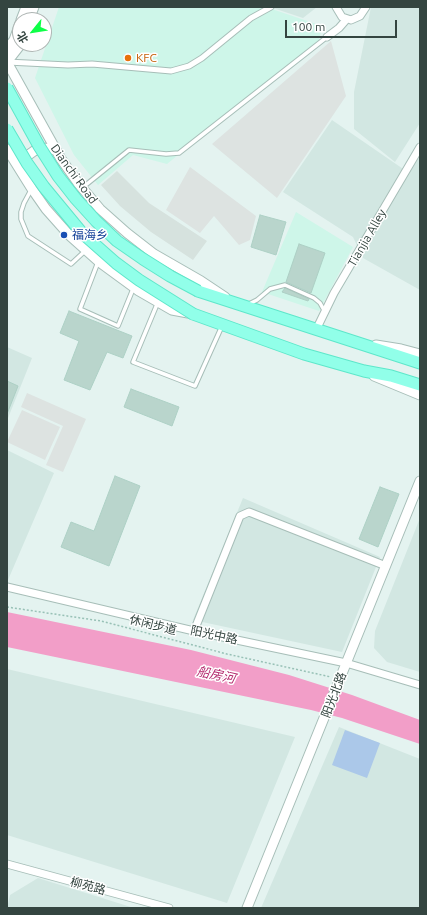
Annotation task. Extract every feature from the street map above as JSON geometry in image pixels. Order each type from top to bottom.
[{"type":"main road","name":"Dianchi Road","points":[[7,88],[39,146],[58,176],[76,199],[96,221],[117,240],[144,259],[170,276],[198,291],[230,300],[316,330],[420,363]]},
{"type":"main road","points":[[7,129],[27,163],[44,187],[82,232],[116,263],[139,280],[193,314],[304,354],[364,371],[391,376],[419,384]]},
{"type":"street","points":[[7,62],[68,65],[92,64],[171,71],[189,66],[202,58],[251,18],[271,7]]},
{"type":"street","points":[[336,7],[338,14],[346,20],[351,20],[360,16],[366,7]]},
{"type":"street","points":[[327,37],[339,28],[346,20]]},
{"type":"street","points":[[7,62],[15,52]]},
{"type":"street","name":"Dianchi Road","points":[[7,62],[56,151],[82,188],[100,209],[154,254],[201,281],[230,300]]},
{"type":"street","name":"Tianjia Alley","points":[[316,330],[334,293],[420,147]]},
{"type":"street","points":[[22,173],[24,160],[34,151],[43,148],[56,151]]},
{"type":"street","points":[[7,149],[32,189],[67,233],[85,250],[134,288],[172,310],[193,314]]},
{"type":"street","name":"Dianchi Road","points":[[351,341],[401,349],[420,354]]},
{"type":"street","points":[[364,371],[420,395]]},
{"type":"street","name":"阳光北路","points":[[247,908],[420,481]]},
{"type":"street","points":[[194,631],[240,516],[249,512],[386,566]]},
{"type":"street","name":"阳光中路","points":[[7,587],[194,631],[346,663],[420,685]]},
{"type":"street","name":"柳苑路","points":[[7,864],[169,908]]},
{"type":"lane","points":[[82,188],[129,150],[166,154],[179,153],[327,37]]},
{"type":"lane","points":[[32,189],[21,212],[21,219],[28,236],[70,264],[85,250]]},
{"type":"lane","points":[[98,261],[80,309],[118,326],[134,288]]},
{"type":"lane","points":[[245,306],[257,300],[270,289],[285,285],[314,298],[320,303],[325,312]]},
{"type":"lane","points":[[158,302],[133,362],[195,386],[222,325]]},
{"type":"path","name":"休闲步道","points":[[7,608],[101,621],[338,682]]},
{"type":"shaded area","points":[[59,7],[266,7],[322,26],[319,40],[167,164],[133,155],[98,185],[74,155],[35,78],[44,52],[52,52],[52,28]]},
{"type":"shaded area","points":[[270,7],[317,7],[303,18]]},
{"type":"shaded area","points":[[371,7],[420,7],[420,123],[395,162],[354,129],[354,92]]},
{"type":"shaded area","points":[[331,41],[346,96],[277,198],[212,144]]},
{"type":"shaded area","points":[[332,120],[409,173],[420,156],[420,290],[363,258],[353,237],[283,192]]},
{"type":"shaded area","points":[[190,167],[256,216],[250,240],[239,245],[214,216],[200,233],[166,210]]},
{"type":"shaded area","points":[[117,171],[149,203],[207,241],[193,260],[151,232],[120,206],[101,185]]},
{"type":"shaded area","points":[[296,212],[353,247],[319,311],[262,292]]},
{"type":"shaded area","points":[[7,347],[32,358],[8,418],[7,418]]},
{"type":"shaded area","points":[[27,393],[86,419],[63,472],[46,465],[63,426],[21,407]]},
{"type":"shaded area","points":[[22,410],[60,427],[45,460],[7,442]]},
{"type":"shaded area","points":[[7,450],[54,473],[8,580],[7,580]]},
{"type":"shaded area","points":[[243,498],[380,557],[342,652],[193,620]]},
{"type":"shaded area","points":[[420,518],[420,672],[387,662],[374,648],[375,631]]},
{"type":"shaded area","points":[[7,669],[295,737],[227,903],[7,835]]},
{"type":"shaded area","points":[[339,727],[420,759],[420,908],[261,908]]},
{"type":"shaded area","points":[[345,730],[380,743],[367,778],[332,765]]},
{"type":"shaded area","points":[[38,878],[134,908],[7,908],[10,895]]},
{"type":"water","name":"船房河","points":[[7,612],[191,650],[289,675],[352,695],[420,720],[420,744],[342,718],[311,710],[7,647]]},
{"type":"building","points":[[260,215],[286,222],[276,255],[251,247]]},
{"type":"building","points":[[299,244],[325,253],[311,293],[286,282]]},
{"type":"building","points":[[285,288],[309,299],[308,301],[282,292]]},
{"type":"building","points":[[69,311],[132,336],[123,358],[107,352],[90,390],[64,380],[79,341],[60,333]]},
{"type":"building","points":[[7,381],[18,386],[7,414]]},
{"type":"building","points":[[131,389],[179,407],[172,426],[124,407]]},
{"type":"building","points":[[115,476],[140,486],[109,566],[61,547],[71,522],[94,531]]},
{"type":"building","points":[[380,487],[399,494],[378,547],[359,539]]},
{"type":"place","name":"KFC","points":[[128,58]]},
{"type":"place","name":"福海乡","points":[[64,235]]}]
